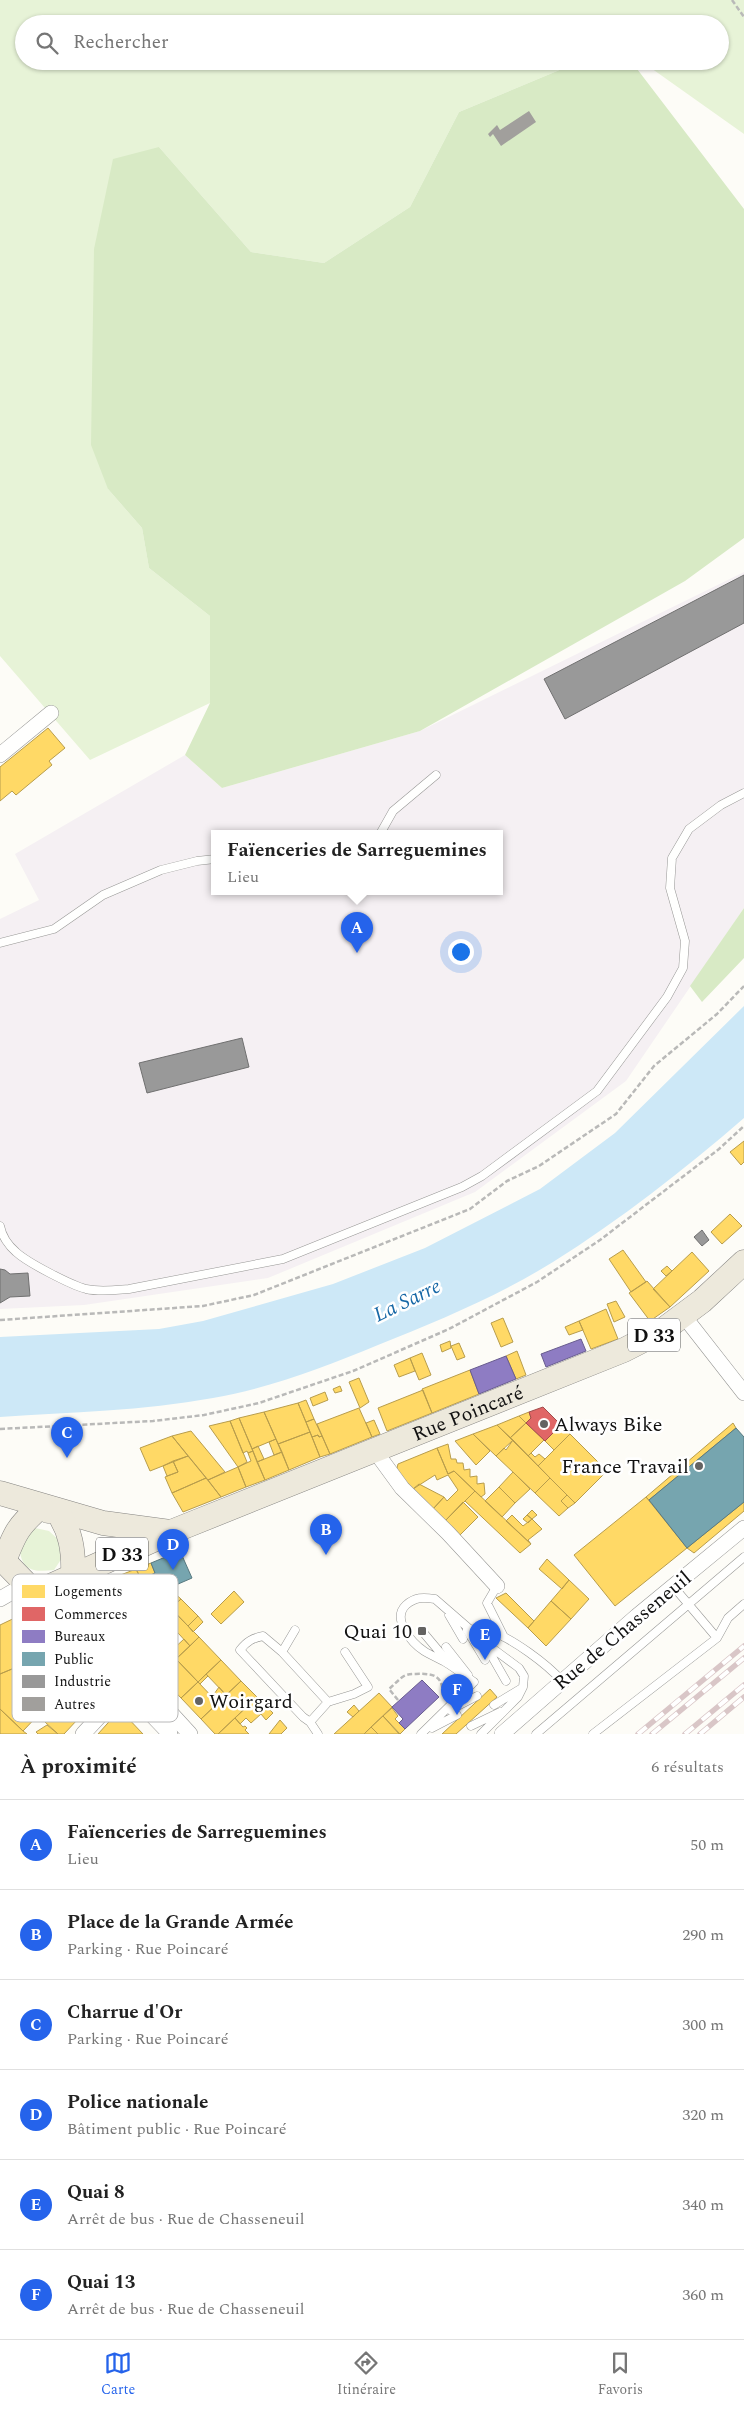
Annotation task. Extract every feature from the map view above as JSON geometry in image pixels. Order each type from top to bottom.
[{"type":"main road","name":"Rue Poincaré","points":[[78,1574],[172,1532],[624,1350],[663,1330],[744,1262]]},
{"type":"main road","name":"D 33","points":[[0,1493],[54,1516]]},
{"type":"main road","name":"Rue Poincaré","points":[[54,1516],[172,1532]]},
{"type":"main road","points":[[16,1574],[2,1559],[15,1532],[54,1516],[74,1555],[73,1574]]},
{"type":"street","points":[[0,755],[51,713]]},
{"type":"street","points":[[683,1315],[744,1393]]},
{"type":"street","points":[[375,1451],[402,1488],[448,1533],[497,1586]]},
{"type":"street","name":"Rue de Chasseneuil","points":[[504,1734],[562,1681],[744,1528]]},
{"type":"street","points":[[0,1599],[12,1595]]},
{"type":"street","points":[[178,1721],[190,1734]]},
{"type":"street","points":[[83,1734],[94,1722]]},
{"type":"street","points":[[158,1722],[170,1734]]},
{"type":"lane","points":[[382,830],[393,811],[436,775]]},
{"type":"lane","points":[[0,1226],[2,1235],[16,1253],[86,1289],[104,1291],[283,1259],[462,1187],[482,1176],[597,1090],[668,997],[683,968],[685,941],[670,888],[672,858],[689,829],[721,805],[744,793]]},
{"type":"lane","points":[[0,943],[54,929],[103,895],[161,870],[211,859]]},
{"type":"lane","points":[[536,1734],[744,1557]]},
{"type":"lane","points":[[497,1586],[487,1603],[504,1637]]},
{"type":"lane","points":[[673,1586],[717,1638]]},
{"type":"lane","points":[[474,1682],[423,1651],[407,1634],[401,1620],[403,1608],[413,1599],[425,1597],[434,1599],[482,1640],[519,1668],[524,1676],[523,1687],[506,1709],[481,1733]]},
{"type":"lane","points":[[593,1734],[717,1638],[728,1618],[744,1604]]},
{"type":"lane","points":[[445,1608],[463,1639]]},
{"type":"lane","points":[[463,1623],[485,1660]]},
{"type":"lane","points":[[282,1652],[294,1630]]},
{"type":"lane","points":[[470,1630],[489,1630],[504,1637],[554,1672],[562,1681]]},
{"type":"lane","points":[[422,1631],[453,1668]]},
{"type":"lane","points":[[318,1734],[310,1722],[302,1717],[240,1650],[253,1638],[263,1636],[282,1652],[328,1702]]},
{"type":"lane","points":[[482,1640],[506,1681]]},
{"type":"lane","points":[[446,1648],[474,1682]]},
{"type":"lane","points":[[310,1722],[328,1702],[354,1694],[368,1687],[345,1652]]},
{"type":"lane","points":[[422,1733],[442,1710],[474,1682]]},
{"type":"lane","points":[[494,1705],[523,1687]]},
{"type":"lane","points":[[442,1710],[477,1696]]},
{"type":"lane","points":[[471,1726],[506,1709]]},
{"type":"lane","points":[[422,1733],[456,1715]]},
{"type":"path","points":[[732,0],[744,17]]},
{"type":"path","points":[[0,1429],[153,1421],[204,1415],[259,1403],[353,1371],[449,1329],[537,1282],[608,1234],[719,1149],[744,1126]]},
{"type":"path","points":[[398,1700],[389,1689],[405,1675],[433,1674],[440,1680],[443,1687],[444,1699],[442,1710]]},
{"type":"shaded area","points":[[744,572],[744,908],[626,1081],[475,1192],[268,1278],[84,1305],[0,1309],[0,919],[39,900],[15,854],[185,755],[222,788],[420,731]]},
{"type":"green space","points":[[0,0],[744,0],[744,134],[654,70],[729,70],[729,15],[15,15],[15,70],[559,70],[459,112],[410,207],[324,263],[251,252],[159,147],[108,489],[142,528],[149,568],[210,616],[210,703],[90,760],[0,656]]},
{"type":"green space","points":[[559,70],[638,70],[744,209],[744,538],[685,581],[420,731],[222,788],[185,755],[210,703],[210,616],[149,568],[142,528],[108,489],[91,445],[94,249],[113,159],[159,147],[251,252],[324,263],[410,207],[459,112]]},
{"type":"green space","points":[[744,908],[744,958],[702,1002],[690,986]]},
{"type":"green space","points":[[35,1528],[49,1531],[61,1542],[62,1558],[54,1570],[42,1571],[31,1569],[27,1567],[21,1558],[20,1551],[30,1531]]},
{"type":"water","name":"La Sarre","points":[[744,1006],[744,1118],[698,1157],[627,1212],[578,1246],[532,1274],[489,1297],[423,1327],[318,1369],[255,1389],[160,1406],[0,1417],[0,1337],[159,1329],[203,1321],[333,1284],[425,1248],[540,1189],[615,1133]]},
{"type":"building: Logements","points":[[48,728],[65,748],[49,761],[52,765],[16,795],[12,791],[0,801],[0,767]]},
{"type":"building: Logements","points":[[744,1141],[744,1162],[741,1165],[730,1152]]},
{"type":"building: Logements","points":[[730,1214],[742,1226],[722,1244],[711,1232]]},
{"type":"building: Logements","points":[[623,1250],[646,1282],[631,1292],[609,1259]]},
{"type":"building: Logements","points":[[692,1252],[709,1271],[670,1307],[653,1289]]},
{"type":"building: Logements","points":[[667,1266],[672,1271],[666,1276],[661,1271]]},
{"type":"building: Logements","points":[[647,1281],[670,1307],[650,1321],[629,1293]]},
{"type":"building: Logements","points":[[616,1301],[625,1317],[614,1322],[607,1304]]},
{"type":"building: Logements","points":[[606,1309],[618,1339],[591,1349],[579,1321]]},
{"type":"building: Logements","points":[[503,1318],[513,1342],[501,1347],[491,1323]]},
{"type":"building: Logements","points":[[579,1321],[583,1330],[569,1335],[565,1327]]},
{"type":"building: Logements","points":[[450,1341],[451,1348],[442,1352],[440,1345]]},
{"type":"building: Logements","points":[[459,1343],[465,1357],[457,1360],[451,1346]]},
{"type":"building: Logements","points":[[517,1351],[526,1375],[516,1379],[506,1356]]},
{"type":"building: Logements","points":[[422,1353],[431,1375],[419,1380],[410,1358]]},
{"type":"building: Logements","points":[[410,1358],[415,1371],[399,1377],[394,1365]]},
{"type":"building: Logements","points":[[470,1370],[479,1394],[432,1413],[422,1389]]},
{"type":"building: Logements","points":[[359,1378],[369,1402],[360,1408],[349,1382]]},
{"type":"building: Logements","points":[[340,1386],[342,1391],[335,1393],[333,1389]]},
{"type":"building: Logements","points":[[423,1390],[432,1413],[387,1431],[378,1408]]},
{"type":"building: Logements","points":[[325,1392],[328,1400],[313,1406],[310,1398]]},
{"type":"building: Logements","points":[[306,1400],[314,1419],[306,1422],[298,1403]]},
{"type":"building: Logements","points":[[298,1403],[310,1432],[278,1444],[264,1412]]},
{"type":"building: Logements","points":[[359,1408],[372,1437],[330,1454],[317,1424]]},
{"type":"building: Logements","points":[[264,1412],[276,1439],[252,1449],[239,1418]]},
{"type":"building: Logements","points":[[529,1412],[531,1418],[526,1423],[519,1416]]},
{"type":"building: Logements","points":[[519,1416],[526,1423],[510,1438],[497,1425]]},
{"type":"building: Logements","points":[[239,1418],[253,1451],[248,1453],[247,1451],[243,1453],[230,1421]]},
{"type":"building: Logements","points":[[314,1419],[322,1436],[312,1437],[306,1422]]},
{"type":"building: Logements","points":[[374,1420],[380,1434],[372,1437],[366,1423]]},
{"type":"building: Logements","points":[[230,1421],[247,1462],[238,1467],[209,1426]]},
{"type":"building: Logements","points":[[526,1423],[544,1440],[528,1456],[510,1438]]},
{"type":"building: Logements","points":[[733,1423],[736,1428],[649,1500],[646,1497]]},
{"type":"building: Logements","points":[[497,1425],[513,1440],[496,1456],[473,1434]]},
{"type":"building: Logements","points":[[561,1425],[570,1434],[554,1450],[545,1441]]},
{"type":"building: Logements","points":[[191,1431],[225,1472],[208,1480],[172,1436]]},
{"type":"building: Logements","points":[[310,1432],[320,1457],[289,1470],[278,1444]]},
{"type":"building: Logements","points":[[473,1434],[490,1451],[476,1465],[455,1441]]},
{"type":"building: Logements","points":[[570,1434],[607,1471],[575,1503],[538,1466]]},
{"type":"building: Logements","points":[[318,1435],[319,1437],[322,1436],[330,1454],[320,1457],[312,1437]]},
{"type":"building: Logements","points":[[172,1436],[188,1456],[150,1471],[140,1448]]},
{"type":"building: Logements","points":[[276,1439],[282,1452],[274,1455],[269,1442]]},
{"type":"building: Logements","points":[[513,1440],[550,1478],[535,1493],[496,1456],[504,1448],[506,1450]]},
{"type":"building: Logements","points":[[448,1444],[451,1459],[456,1459],[457,1463],[463,1463],[464,1470],[470,1469],[470,1477],[477,1476],[477,1484],[484,1483],[485,1494],[481,1497],[454,1471],[448,1474],[437,1448]]},
{"type":"building: Logements","points":[[258,1446],[264,1459],[257,1462],[252,1449]]},
{"type":"building: Logements","points":[[437,1448],[448,1474],[454,1471],[475,1491],[445,1521],[433,1509],[444,1497],[447,1501],[458,1490],[448,1475],[437,1480],[435,1475],[413,1489],[396,1472],[398,1464]]},
{"type":"building: Logements","points":[[253,1451],[265,1480],[246,1487],[238,1467],[251,1461],[248,1453]]},
{"type":"building: Logements","points":[[282,1452],[289,1470],[265,1480],[257,1462]]},
{"type":"building: Logements","points":[[531,1453],[535,1457],[539,1454],[545,1459],[538,1466],[528,1456]]},
{"type":"building: Logements","points":[[188,1456],[206,1478],[172,1493],[165,1477],[178,1472],[173,1461]]},
{"type":"building: Logements","points":[[173,1461],[178,1472],[167,1476],[163,1466]]},
{"type":"building: Logements","points":[[238,1467],[246,1487],[221,1497],[208,1480]]},
{"type":"building: Logements","points":[[513,1472],[530,1489],[515,1503],[499,1487]]},
{"type":"building: Logements","points":[[206,1478],[221,1497],[183,1512],[172,1493]]},
{"type":"building: Logements","points":[[550,1478],[567,1495],[561,1501],[568,1508],[559,1516],[535,1493]]},
{"type":"building: Logements","points":[[419,1484],[444,1497],[433,1509],[413,1489]]},
{"type":"building: Logements","points":[[499,1487],[515,1503],[502,1517],[485,1501]]},
{"type":"building: Logements","points":[[475,1491],[531,1544],[520,1553],[465,1501]]},
{"type":"building: Logements","points":[[567,1495],[575,1503],[568,1508],[561,1501]]},
{"type":"building: Logements","points":[[646,1497],[687,1548],[615,1606],[574,1555]]},
{"type":"building: Logements","points":[[463,1502],[478,1517],[460,1535],[445,1521]]},
{"type":"building: Logements","points":[[744,1502],[744,1511],[694,1553],[687,1548]]},
{"type":"building: Logements","points":[[532,1510],[537,1515],[532,1519],[527,1515]]},
{"type":"building: Logements","points":[[512,1515],[523,1526],[532,1519],[542,1529],[528,1540],[531,1544],[506,1521]]},
{"type":"building: Logements","points":[[527,1515],[532,1519],[528,1523],[523,1519]]},
{"type":"building: Logements","points":[[547,1559],[569,1580],[562,1589],[539,1569]]},
{"type":"building: Logements","points":[[151,1563],[155,1573],[138,1574],[136,1569]]},
{"type":"building: Logements","points":[[136,1569],[138,1574],[123,1574]]},
{"type":"building: Logements","points":[[569,1580],[589,1599],[571,1619],[551,1601]]},
{"type":"building: Logements","points":[[234,1591],[244,1602],[221,1624],[211,1614]]},
{"type":"building: Logements","points":[[506,1593],[534,1621],[528,1628],[496,1598]]},
{"type":"building: Logements","points":[[181,1599],[198,1616],[188,1626],[178,1615],[178,1602]]},
{"type":"building: Logements","points":[[551,1601],[571,1619],[546,1646],[528,1628]]},
{"type":"building: Logements","points":[[178,1616],[199,1637],[190,1646],[178,1633]]},
{"type":"building: Logements","points":[[198,1616],[203,1622],[193,1632],[188,1626]]},
{"type":"building: Logements","points":[[12,1619],[12,1669],[0,1674],[0,1625]]},
{"type":"building: Logements","points":[[199,1637],[221,1660],[198,1682],[178,1661],[178,1657]]},
{"type":"building: Logements","points":[[184,1639],[190,1646],[178,1657],[178,1645]]},
{"type":"building: Logements","points":[[221,1660],[241,1681],[226,1695],[206,1674]]},
{"type":"building: Logements","points":[[178,1661],[198,1682],[181,1698],[178,1695]]},
{"type":"building: Logements","points":[[12,1669],[12,1720],[0,1709],[0,1674]]},
{"type":"building: Logements","points":[[206,1674],[208,1676],[200,1684],[198,1682]]},
{"type":"building: Logements","points":[[241,1681],[257,1697],[218,1734],[215,1734],[201,1719]]},
{"type":"building: Logements","points":[[198,1682],[218,1703],[201,1719],[181,1698]]},
{"type":"building: Logements","points":[[219,1687],[226,1695],[218,1703],[212,1697]]},
{"type":"building: Logements","points":[[490,1689],[497,1697],[456,1734],[442,1734]]},
{"type":"building: Logements","points":[[379,1693],[392,1707],[364,1734],[334,1734]]},
{"type":"building: Logements","points":[[257,1697],[273,1713],[266,1720],[261,1714],[251,1723],[246,1718],[240,1724],[235,1718]]},
{"type":"building: Logements","points":[[354,1705],[359,1711],[353,1717],[347,1712]]},
{"type":"building: Logements","points":[[392,1708],[398,1716],[395,1719],[405,1729],[400,1734],[383,1716]]},
{"type":"building: Logements","points":[[0,1709],[27,1734],[0,1734]]},
{"type":"building: Logements","points":[[383,1716],[399,1734],[378,1734],[371,1727]]},
{"type":"building: Logements","points":[[235,1718],[243,1727],[247,1728],[245,1730],[249,1734],[218,1734]]},
{"type":"building: Logements","points":[[280,1720],[287,1728],[281,1734],[269,1734]]},
{"type":"building: Logements","points":[[14,1722],[32,1722],[23,1731]]},
{"type":"building: Logements","points":[[45,1722],[75,1722],[64,1734],[58,1734]]},
{"type":"building: Logements","points":[[109,1722],[132,1722],[143,1734],[98,1734]]},
{"type":"building: Logements","points":[[47,1725],[58,1734],[38,1734],[36,1732]]},
{"type":"building: Logements","points":[[371,1727],[378,1734],[364,1734]]},
{"type":"building: Commerces","name":"Always Bike","points":[[543,1407],[561,1425],[545,1441],[526,1423],[531,1418],[529,1412]]},
{"type":"building: Bureaux","points":[[581,1339],[586,1351],[546,1367],[541,1354]]},
{"type":"building: Bureaux","points":[[506,1356],[516,1379],[479,1394],[470,1370]]},
{"type":"building: Bureaux","points":[[422,1680],[439,1697],[405,1729],[399,1723],[403,1719],[392,1707]]},
{"type":"building: Public","points":[[736,1428],[744,1437],[744,1502],[687,1548],[649,1500]]},
{"type":"building: Public","points":[[180,1551],[192,1578],[178,1584],[178,1574],[153,1574],[155,1573],[151,1563]]},
{"type":"building: Industrie","points":[[744,575],[744,623],[565,719],[544,679]]},
{"type":"building: Industrie","points":[[242,1038],[249,1067],[147,1093],[139,1063]]},
{"type":"building: Industrie","points":[[702,1230],[709,1240],[702,1246],[694,1237]]},
{"type":"building: Industrie","points":[[0,1269],[10,1274],[28,1273],[30,1296],[10,1297],[0,1303]]},
{"type":"building: Autres","points":[[529,111],[536,122],[501,146],[493,134],[490,137],[488,134],[497,125],[500,130]]},
{"type":"railway","points":[[638,1734],[744,1646]]},
{"type":"railway","points":[[652,1734],[744,1658]]},
{"type":"railway","points":[[685,1734],[744,1685]]},
{"type":"railway","points":[[700,1734],[744,1697]]},
{"type":"place","name":"Faïenceries de Sarreguemines","points":[[357,953]]},
{"type":"place","name":"Always Bike","points":[[544,1424]]},
{"type":"place","name":"Charrue d'Or","points":[[67,1458]]},
{"type":"place","name":"France Travail","points":[[699,1466]]},
{"type":"place","name":"Place de la Grande Armée","points":[[326,1555]]},
{"type":"place","name":"Police nationale","points":[[173,1570]]},
{"type":"place","name":"Quai 10","points":[[422,1631]]},
{"type":"place","name":"Quai 8","points":[[485,1660]]},
{"type":"place","name":"Woirgard","points":[[199,1701]]},
{"type":"place","name":"Quai 13","points":[[457,1715]]}]
